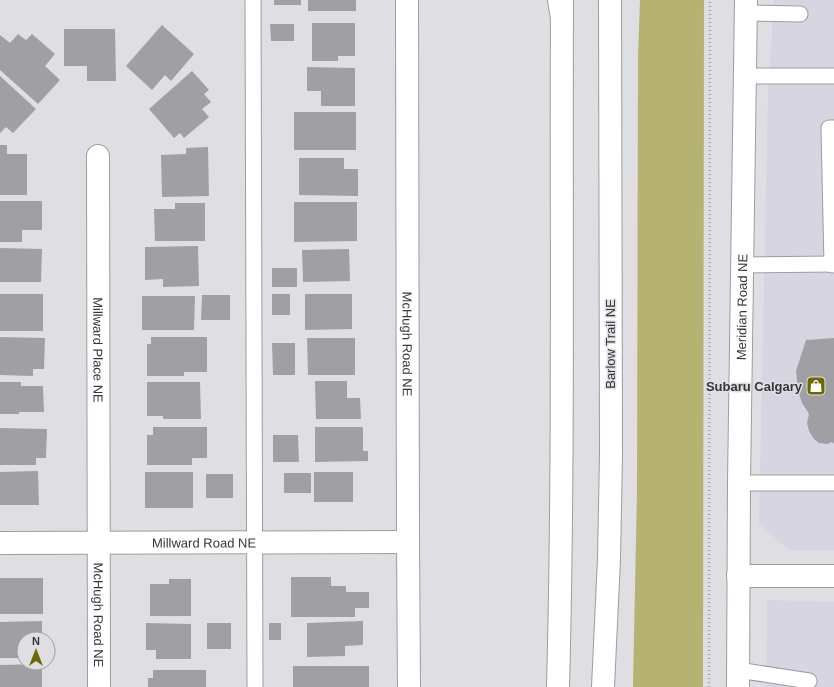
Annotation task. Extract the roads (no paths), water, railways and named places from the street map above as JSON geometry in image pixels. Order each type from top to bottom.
[{"type":"street","name":"McHugh Road NE","points":[[407,0],[409,687]]},
{"type":"street","name":"Barlow Trail NE","points":[[603,687],[609,559],[611,454],[610,0]]},
{"type":"street","points":[[558,687],[562,540],[563,226],[561,6]]},
{"type":"street","name":"Meridian Road NE","points":[[738,678],[739,483],[746,7]]},
{"type":"street","name":"Millward Place NE","points":[[98,156],[98,543]]},
{"type":"street","name":"Millward Road NE","points":[[0,543],[408,542]]},
{"type":"street","name":"McHugh Road NE","points":[[98,543],[99,687]]},
{"type":"street","points":[[738,576],[834,576]]},
{"type":"lane","points":[[253,0],[254,687]]},
{"type":"lane","points":[[746,7],[800,14]]},
{"type":"lane","points":[[745,76],[834,76]]},
{"type":"lane","points":[[742,265],[833,265],[829,128],[834,128]]},
{"type":"lane","points":[[739,483],[834,483]]},
{"type":"lane","points":[[738,678],[809,682]]},
{"type":"place","name":"Subaru Calgary","points":[[816,386]]}]
